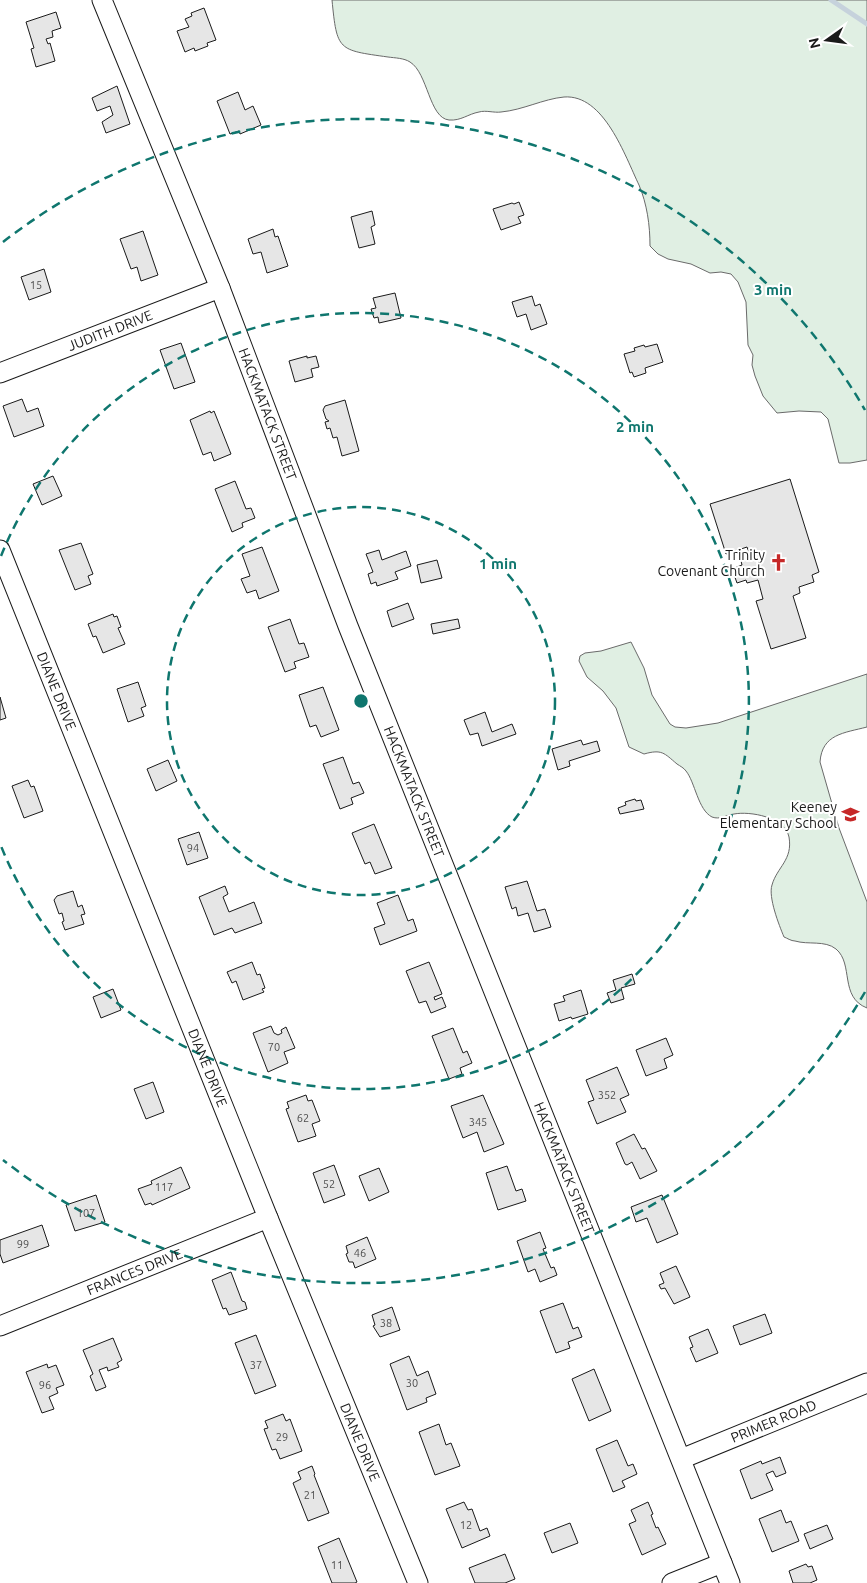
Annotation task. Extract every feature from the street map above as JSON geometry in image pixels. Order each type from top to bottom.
[{"type":"street","name":"HACKMATACK STREET","points":[[102,0],[220,288],[348,626],[730,1583]]},
{"type":"street","name":"JUDITH DRIVE","points":[[0,373],[220,288]]},
{"type":"street","name":"DIANE DRIVE","points":[[0,550],[268,1218],[418,1583]]},
{"type":"street","name":"FRANCES DRIVE","points":[[0,1326],[268,1218]]},
{"type":"street","name":"PRIMER ROAD","points":[[681,1459],[867,1383]]},
{"type":"street","points":[[672,1583],[722,1563]]},
{"type":"green space","points":[[332,0],[867,0],[867,460],[839,463],[828,419],[821,412],[777,413],[763,396],[752,365],[753,355],[748,345],[746,302],[738,282],[731,274],[721,272],[710,273],[691,264],[668,259],[658,254],[650,246],[648,215],[639,185],[611,129],[591,105],[578,99],[564,97],[509,111],[482,111],[449,120],[437,112],[421,75],[410,62],[399,58],[359,52],[343,45],[336,29]]},
{"type":"green space","points":[[631,642],[644,668],[652,695],[670,724],[675,727],[686,728],[718,723],[867,674],[867,727],[843,733],[830,740],[825,746],[820,762],[839,828],[867,902],[867,1008],[858,1003],[853,996],[844,963],[836,949],[822,944],[792,941],[784,937],[779,926],[771,890],[774,879],[789,852],[789,837],[786,830],[774,820],[757,815],[741,813],[720,818],[712,817],[703,808],[684,769],[662,753],[644,754],[629,747],[616,708],[603,691],[587,677],[579,661],[580,656],[585,653],[601,651]]},
{"type":"building","points":[[204,8],[216,40],[207,43],[208,46],[195,51],[194,48],[185,52],[177,31],[189,27],[185,19],[192,16],[191,13]]},
{"type":"building","points":[[56,12],[61,28],[52,31],[53,37],[46,39],[48,44],[50,43],[55,61],[36,67],[31,49],[34,48],[26,22]]},
{"type":"building","points":[[117,86],[130,124],[106,133],[102,122],[113,115],[110,106],[97,111],[92,98]]},
{"type":"building","points":[[238,92],[245,110],[253,106],[261,125],[240,134],[239,131],[230,134],[217,101]]},
{"type":"building","points":[[519,202],[524,215],[518,217],[521,223],[501,230],[493,209]]},
{"type":"building","points":[[372,211],[375,225],[371,227],[375,244],[359,248],[351,217]]},
{"type":"building","points":[[273,229],[275,237],[278,236],[288,266],[267,273],[261,252],[253,254],[248,239]]},
{"type":"building","points":[[143,231],[158,275],[141,281],[137,267],[131,269],[120,239]]},
{"type":"building","points":[[44,269],[51,292],[29,300],[21,277]]},
{"type":"building","points":[[395,293],[401,318],[379,323],[378,317],[374,318],[371,309],[376,308],[373,298]]},
{"type":"building","points":[[532,296],[535,306],[540,304],[547,324],[531,330],[526,314],[517,317],[512,302]]},
{"type":"building","points":[[181,343],[195,382],[174,389],[160,350]]},
{"type":"building","points":[[657,344],[663,362],[645,368],[646,373],[634,377],[632,372],[630,373],[624,354],[635,351],[634,348]]},
{"type":"building","points":[[307,356],[307,358],[316,356],[319,367],[311,369],[313,377],[295,382],[289,361]]},
{"type":"building","points":[[22,399],[27,412],[38,408],[44,426],[14,437],[3,406]]},
{"type":"building","points":[[345,400],[359,451],[342,456],[337,437],[333,438],[330,428],[327,429],[325,422],[329,421],[326,419],[323,410],[325,406]]},
{"type":"building","points":[[210,411],[211,413],[214,411],[231,454],[214,461],[211,452],[203,455],[190,420]]},
{"type":"building","points":[[53,476],[62,496],[42,505],[33,484]]},
{"type":"building","name":"Trinity Covenant Church","points":[[790,479],[819,572],[812,575],[814,582],[799,587],[800,593],[793,596],[806,638],[771,649],[756,601],[763,599],[758,580],[747,583],[746,580],[737,583],[732,569],[742,565],[741,561],[751,558],[747,547],[726,554],[710,504]]},
{"type":"building","points":[[235,481],[246,509],[251,508],[255,518],[242,523],[243,527],[232,532],[215,489]]},
{"type":"building","points":[[81,543],[93,574],[88,576],[91,584],[75,590],[59,550]]},
{"type":"building","points":[[262,547],[279,591],[259,599],[256,590],[247,593],[241,579],[250,576],[242,554]]},
{"type":"building","points":[[379,550],[382,560],[406,551],[411,566],[395,572],[398,579],[377,586],[376,582],[371,584],[368,574],[373,572],[366,554]]},
{"type":"building","points":[[437,560],[442,578],[421,583],[417,565]]},
{"type":"building","points":[[408,603],[414,619],[392,627],[387,611]]},
{"type":"building","points":[[113,614],[114,617],[117,616],[121,627],[118,628],[125,644],[103,653],[96,636],[93,637],[88,624]]},
{"type":"building","points":[[290,619],[299,644],[304,643],[309,657],[294,662],[296,668],[285,672],[268,627]]},
{"type":"building","points":[[458,619],[460,628],[433,634],[431,624]]},
{"type":"building","points":[[138,682],[146,706],[141,708],[144,716],[128,722],[117,689]]},
{"type":"building","points":[[323,687],[339,730],[321,737],[316,725],[310,727],[299,695]]},
{"type":"building","points":[[0,697],[6,718],[0,720]]},
{"type":"building","points":[[485,712],[492,732],[512,724],[516,734],[482,746],[478,733],[470,735],[464,720]]},
{"type":"building","points":[[581,740],[583,745],[597,741],[600,751],[569,761],[570,766],[558,770],[552,749]]},
{"type":"building","points":[[343,757],[353,784],[359,782],[364,793],[351,798],[353,804],[340,809],[323,764]]},
{"type":"building","points":[[168,760],[177,781],[156,791],[147,769]]},
{"type":"building","points":[[28,780],[31,787],[34,786],[43,811],[24,818],[12,786]]},
{"type":"building","points":[[635,799],[636,801],[641,800],[644,809],[620,814],[618,808],[626,805],[625,802]]},
{"type":"building","points":[[374,824],[392,868],[375,874],[370,862],[365,864],[352,833]]},
{"type":"building","points":[[199,832],[208,858],[187,865],[178,839]]},
{"type":"building","points":[[527,881],[537,911],[545,909],[551,927],[534,932],[528,913],[518,916],[516,907],[512,909],[505,887]]},
{"type":"building","points":[[225,886],[228,894],[223,897],[229,912],[254,902],[262,923],[235,933],[232,928],[214,935],[199,897]]},
{"type":"building","points":[[73,891],[78,907],[82,905],[85,914],[81,915],[84,924],[65,930],[62,922],[64,921],[62,913],[59,914],[54,900],[57,896]]},
{"type":"building","points":[[398,895],[408,921],[413,919],[417,931],[380,945],[374,928],[385,924],[377,903]]},
{"type":"building","points":[[252,962],[257,975],[260,974],[265,988],[262,989],[264,992],[243,1000],[236,981],[232,983],[227,972]]},
{"type":"building","points":[[429,962],[442,994],[434,997],[435,1000],[442,997],[446,1007],[431,1013],[426,1001],[419,1003],[406,971]]},
{"type":"building","points":[[632,974],[635,984],[621,988],[624,999],[611,1003],[607,993],[616,990],[613,980]]},
{"type":"building","points":[[113,989],[121,1010],[101,1018],[93,997]]},
{"type":"building","points":[[581,990],[588,1014],[559,1021],[554,1004],[565,1001],[563,996]]},
{"type":"building","points":[[271,1026],[274,1033],[278,1035],[286,1027],[295,1048],[284,1052],[288,1063],[268,1072],[253,1033]]},
{"type":"building","points":[[453,1028],[463,1053],[467,1051],[472,1063],[460,1068],[462,1074],[449,1079],[432,1036]]},
{"type":"building","points":[[666,1038],[673,1055],[664,1059],[667,1068],[646,1076],[636,1050]]},
{"type":"building","points":[[617,1067],[629,1095],[620,1099],[626,1112],[597,1124],[588,1102],[594,1100],[586,1080]]},
{"type":"building","points":[[153,1082],[164,1112],[146,1119],[134,1089]]},
{"type":"building","points":[[306,1095],[308,1101],[312,1100],[320,1121],[312,1124],[316,1136],[298,1142],[286,1109],[289,1108],[287,1102]]},
{"type":"building","points":[[483,1095],[504,1144],[484,1152],[477,1132],[463,1138],[451,1106]]},
{"type":"building","points":[[634,1134],[642,1149],[645,1148],[657,1171],[640,1179],[632,1162],[627,1165],[625,1164],[616,1143]]},
{"type":"building","points":[[334,1165],[345,1195],[324,1203],[313,1173]]},
{"type":"building","points":[[507,1166],[516,1191],[522,1189],[526,1201],[498,1210],[486,1173]]},
{"type":"building","points":[[181,1167],[190,1188],[152,1205],[151,1203],[145,1205],[138,1189],[152,1184],[151,1181]]},
{"type":"building","points":[[379,1168],[389,1192],[369,1201],[359,1176]]},
{"type":"building","points":[[96,1195],[105,1222],[75,1231],[66,1205]]},
{"type":"building","points":[[662,1195],[678,1234],[657,1243],[647,1218],[636,1222],[631,1207]]},
{"type":"building","points":[[42,1225],[49,1246],[3,1263],[0,1254],[0,1240]]},
{"type":"building","points":[[540,1232],[546,1248],[543,1249],[551,1268],[554,1267],[557,1275],[540,1282],[535,1269],[528,1272],[517,1241]]},
{"type":"building","points":[[367,1237],[376,1259],[355,1268],[353,1262],[349,1262],[346,1246]]},
{"type":"building","points":[[676,1266],[690,1297],[674,1304],[665,1288],[661,1289],[659,1285],[664,1283],[660,1273]]},
{"type":"building","points":[[231,1272],[247,1309],[229,1315],[226,1308],[223,1309],[212,1280]]},
{"type":"building","points":[[563,1303],[573,1329],[578,1327],[582,1337],[568,1342],[570,1348],[556,1353],[540,1311]]},
{"type":"building","points":[[392,1307],[400,1330],[380,1337],[373,1326],[375,1325],[372,1315]]},
{"type":"building","points":[[765,1314],[772,1333],[740,1345],[733,1326]]},
{"type":"building","points":[[708,1329],[718,1353],[696,1362],[690,1348],[693,1347],[689,1337]]},
{"type":"building","points":[[256,1335],[276,1386],[255,1394],[235,1343]]},
{"type":"building","points":[[113,1338],[122,1360],[117,1363],[119,1367],[108,1371],[107,1367],[99,1370],[106,1387],[96,1391],[90,1376],[93,1374],[83,1350]]},
{"type":"building","points":[[409,1356],[417,1376],[428,1371],[436,1394],[426,1398],[427,1402],[407,1410],[390,1364]]},
{"type":"building","points":[[47,1364],[48,1368],[56,1365],[64,1385],[56,1388],[58,1393],[49,1397],[54,1409],[42,1413],[26,1372]]},
{"type":"building","points":[[594,1369],[611,1411],[589,1421],[572,1379]]},
{"type":"building","points":[[283,1414],[286,1421],[290,1419],[302,1451],[280,1459],[276,1449],[272,1450],[264,1429],[268,1428],[265,1421]]},
{"type":"building","points":[[439,1424],[446,1445],[451,1443],[460,1466],[435,1475],[419,1432]]},
{"type":"building","points":[[617,1440],[628,1466],[633,1464],[637,1474],[622,1481],[625,1487],[613,1492],[596,1449]]},
{"type":"building","points":[[780,1457],[786,1473],[776,1477],[773,1471],[766,1474],[773,1490],[751,1499],[740,1470],[761,1461],[762,1464]]},
{"type":"building","points":[[312,1466],[329,1513],[308,1521],[293,1483],[301,1479],[298,1472]]},
{"type":"building","points":[[464,1502],[468,1510],[472,1509],[480,1531],[487,1528],[490,1536],[462,1548],[446,1509]]},
{"type":"building","points":[[648,1502],[656,1528],[658,1527],[666,1544],[642,1555],[629,1524],[636,1521],[631,1510]]},
{"type":"building","points":[[781,1510],[786,1523],[791,1521],[799,1541],[772,1552],[759,1519]]},
{"type":"building","points":[[570,1523],[578,1543],[552,1553],[544,1533]]},
{"type":"building","points":[[827,1525],[833,1539],[810,1549],[804,1534]]},
{"type":"building","points":[[339,1538],[357,1582],[355,1583],[332,1583],[318,1547]]},
{"type":"building","points":[[505,1554],[515,1579],[505,1583],[475,1583],[469,1568]]},
{"type":"building","points":[[806,1564],[808,1567],[812,1566],[817,1580],[810,1583],[793,1583],[789,1571]]},
{"type":"waterway","points":[[831,0],[867,24]]},
{"type":"place","name":"Trinity Covenant Church","points":[[779,563]]},
{"type":"place","name":"Keeney Elementary School","points":[[851,815]]}]
